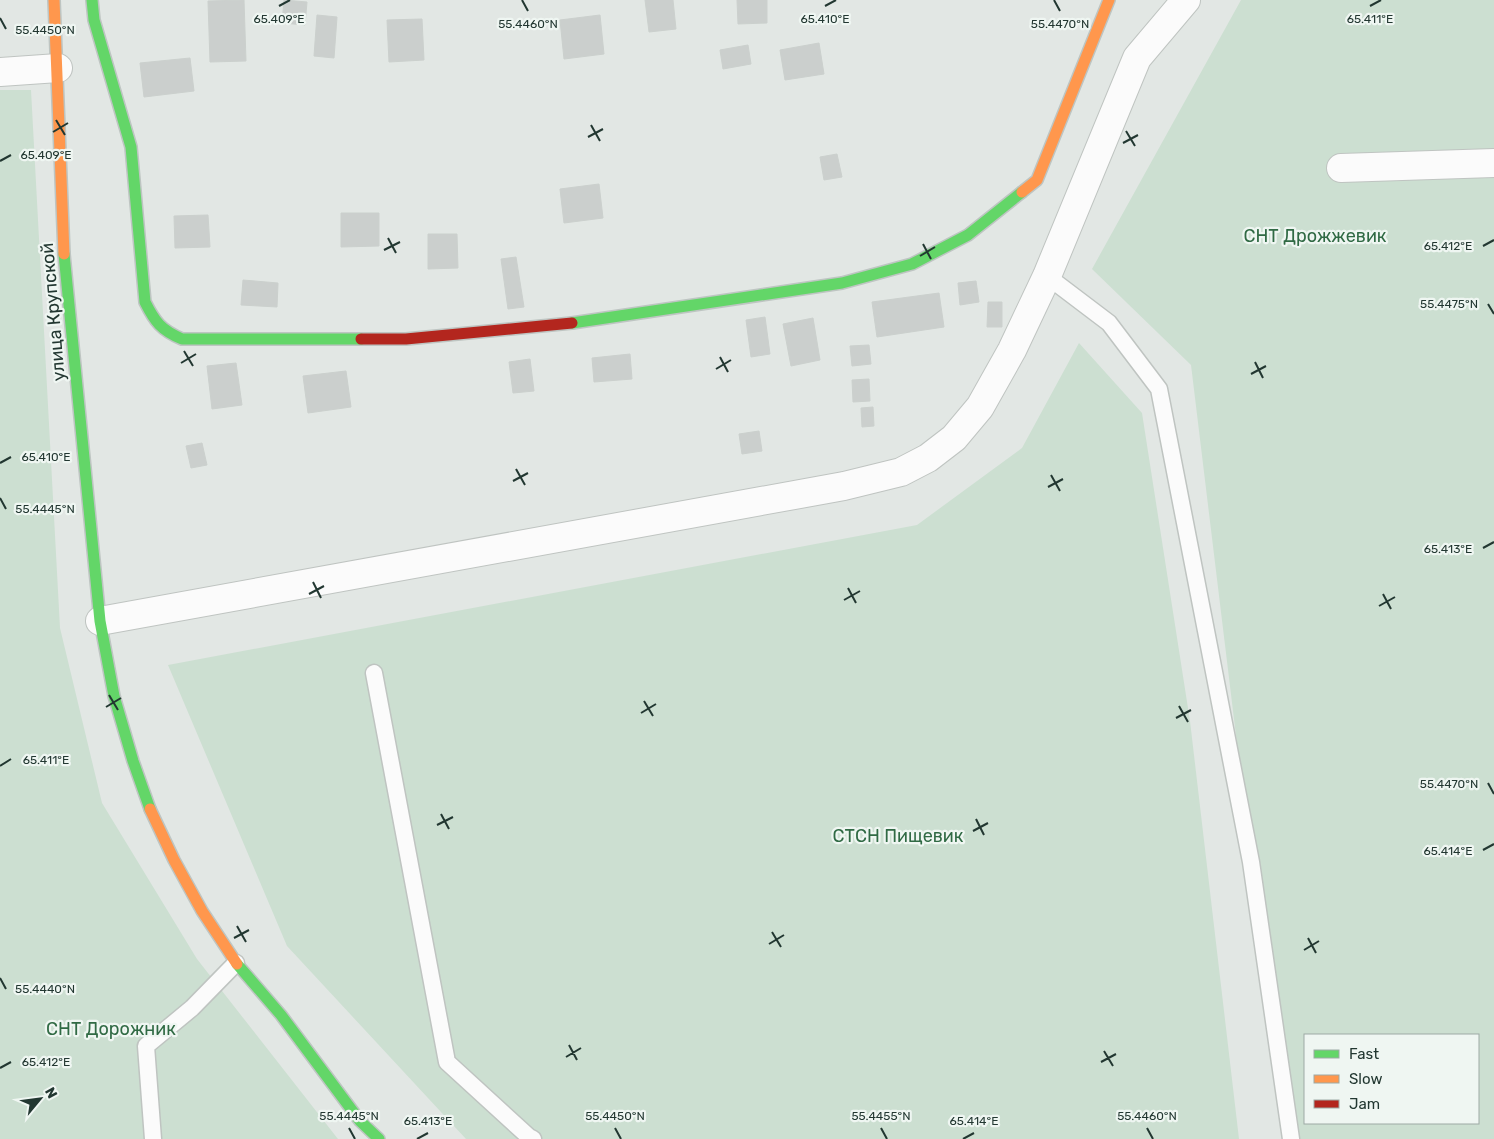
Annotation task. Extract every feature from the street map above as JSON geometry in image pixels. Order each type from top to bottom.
[{"type":"street","name":"улица Крупской","points":[[54,0],[65,270],[100,621],[114,696],[152,817],[202,911],[236,963],[281,1015],[360,1121],[379,1139]]},
{"type":"street","points":[[92,0],[94,20],[131,147],[145,302],[153,318],[164,332],[182,338],[406,339],[563,324],[842,283],[912,264],[968,235],[1038,180],[1109,0]]},
{"type":"street","points":[[100,621],[844,486],[901,472],[928,458],[954,438],[980,407],[1012,350],[1046,276],[1137,58],[1186,0]]},
{"type":"street","points":[[0,72],[58,68]]},
{"type":"street","points":[[1341,168],[1494,163]]},
{"type":"lane","points":[[1046,276],[1109,323],[1159,389],[1251,862],[1291,1139]]},
{"type":"lane","points":[[374,673],[447,1062],[533,1139]]},
{"type":"lane","points":[[152,1139],[146,1046],[192,1008],[236,963]]},
{"type":"green space","name":"СНТ Дрожжевик","points":[[1241,0],[1494,0],[1494,1139],[1285,1139],[1191,365],[1092,269]]},
{"type":"green space","name":"СНТ Дорожник","points":[[0,90],[31,90],[60,628],[102,803],[197,959],[338,1139],[0,1139]]},
{"type":"green space","name":"СТСН Пищевик","points":[[1079,343],[1142,413],[1190,721],[1239,1139],[466,1139],[287,946],[168,665],[917,525],[1022,448]]},
{"type":"building","points":[[244,0],[246,61],[210,62],[208,1]]},
{"type":"building","points":[[284,0],[307,2],[305,25],[282,23]]},
{"type":"building","points":[[645,0],[673,0],[676,29],[649,32]]},
{"type":"building","points":[[737,0],[767,0],[767,23],[738,24]]},
{"type":"building","points":[[317,15],[337,17],[334,58],[314,56]]},
{"type":"building","points":[[600,15],[604,54],[564,59],[560,20]]},
{"type":"building","points":[[422,19],[424,60],[389,62],[387,20]]},
{"type":"building","points":[[819,43],[824,74],[785,80],[780,50]]},
{"type":"building","points":[[748,45],[751,64],[723,69],[720,50]]},
{"type":"building","points":[[190,58],[194,91],[144,97],[140,63]]},
{"type":"building","points":[[837,154],[842,177],[824,180],[820,157]]},
{"type":"building","points":[[599,184],[603,218],[564,223],[560,189]]},
{"type":"building","points":[[341,213],[379,213],[379,246],[341,247]]},
{"type":"building","points":[[208,215],[210,247],[175,248],[174,216]]},
{"type":"building","points":[[428,234],[457,234],[458,268],[428,269]]},
{"type":"building","points":[[516,257],[524,307],[508,309],[501,259]]},
{"type":"building","points":[[243,280],[278,283],[277,307],[241,305]]},
{"type":"building","points":[[976,281],[979,302],[960,305],[958,283]]},
{"type":"building","points":[[939,293],[944,327],[877,337],[872,302]]},
{"type":"building","points":[[988,302],[1002,302],[1002,327],[987,327]]},
{"type":"building","points":[[765,317],[770,354],[751,357],[746,320]]},
{"type":"building","points":[[813,318],[820,360],[791,366],[783,324]]},
{"type":"building","points":[[869,345],[871,364],[852,366],[850,346]]},
{"type":"building","points":[[630,354],[632,379],[594,382],[592,358]]},
{"type":"building","points":[[530,359],[534,391],[513,393],[509,362]]},
{"type":"building","points":[[236,363],[242,405],[212,409],[207,366]]},
{"type":"building","points":[[346,371],[351,407],[308,413],[303,376]]},
{"type":"building","points":[[869,379],[870,401],[853,402],[852,380]]},
{"type":"building","points":[[873,407],[874,426],[862,427],[861,408]]},
{"type":"building","points":[[759,431],[762,451],[742,454],[739,434]]},
{"type":"building","points":[[202,443],[207,465],[191,468],[186,446]]},
{"type":"traffic: fast","points":[[92,0],[94,20],[131,147],[145,302],[152,315],[164,329],[182,339],[361,339]]},
{"type":"traffic: fast","points":[[572,323],[842,283],[912,264],[968,235],[1022,192]]},
{"type":"traffic: fast","points":[[64,254],[100,621],[114,696],[133,761],[150,809]]},
{"type":"traffic: fast","points":[[237,964],[281,1015],[360,1121],[379,1139]]},
{"type":"traffic: slow","points":[[54,0],[64,254]]},
{"type":"traffic: slow","points":[[1022,192],[1037,180],[1109,0]]},
{"type":"traffic: slow","points":[[150,809],[174,860],[202,911],[237,964]]},
{"type":"traffic: jam","points":[[361,339],[406,339],[572,323]]}]
